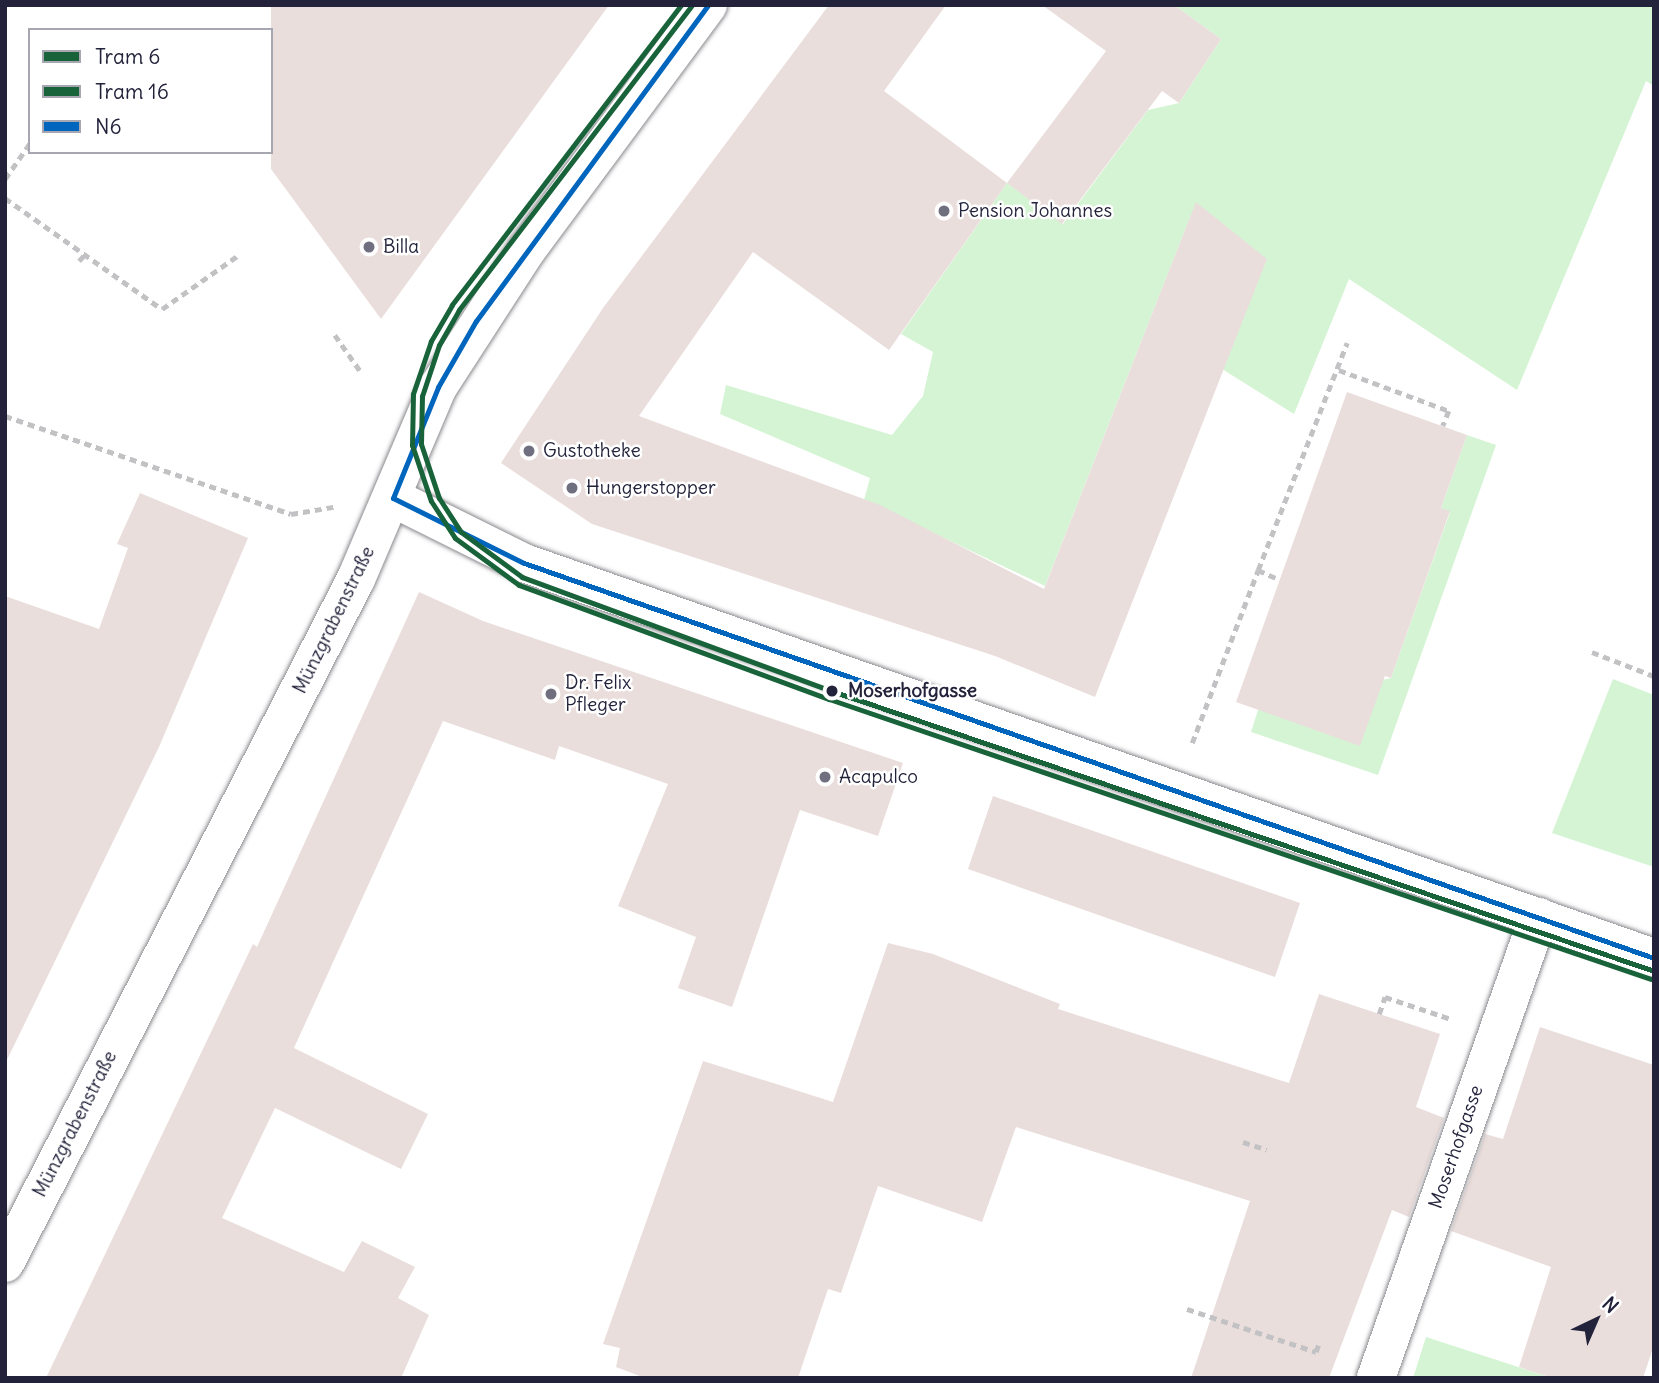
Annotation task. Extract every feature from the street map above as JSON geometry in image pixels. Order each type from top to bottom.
[{"type":"street","name":"Münzgrabenstraße","points":[[5,1263],[206,864],[316,661],[393,498],[438,387],[476,321],[708,5]]},
{"type":"street","points":[[393,498],[524,563],[1654,958]]},
{"type":"street","name":"Moserhofgasse","points":[[1376,1378],[1538,917]]},
{"type":"path","points":[[5,179],[28,146]]},
{"type":"path","points":[[5,198],[162,309],[240,254]]},
{"type":"path","points":[[79,261],[85,254]]},
{"type":"path","points":[[335,335],[361,372]]},
{"type":"path","points":[[1199,720],[1339,370],[1347,343]]},
{"type":"path","points":[[1339,370],[1450,411],[1443,426]]},
{"type":"path","points":[[5,416],[291,514]]},
{"type":"path","points":[[1258,570],[1280,580]]},
{"type":"path","points":[[1592,652],[1654,676]]},
{"type":"path","points":[[1379,1014],[1385,997],[1461,1024]]},
{"type":"path","points":[[1243,1142],[1267,1150]]},
{"type":"path","points":[[1187,1308],[1316,1352],[1319,1342]]},
{"type":"green space","points":[[1174,5],[1654,5],[1654,86],[1646,81],[1517,390],[1349,279],[1294,414],[1222,369],[1200,205],[1191,215],[1045,586],[864,500],[870,478],[720,414],[726,385],[892,435],[923,396],[933,352],[901,334],[1007,183],[1063,224],[1148,110],[1179,103],[1221,39]]},
{"type":"green space","points":[[1467,435],[1496,445],[1378,775],[1251,732],[1258,710],[1391,678],[1450,512],[1441,508]]},
{"type":"green space","points":[[1613,679],[1654,695],[1654,867],[1552,833]]},
{"type":"green space","points":[[1426,1337],[1552,1378],[1413,1378]]},
{"type":"building","points":[[271,5],[609,5],[381,319],[271,169]]},
{"type":"building","points":[[829,5],[946,5],[884,91],[1007,183],[889,350],[753,252],[639,416],[880,505],[1044,589],[1196,202],[1267,259],[1095,697],[995,656],[592,524],[501,463],[603,308]]},
{"type":"building","points":[[1042,5],[1174,5],[1221,39],[1179,103],[1162,91],[1062,224],[1007,183],[1106,51]]},
{"type":"building","points":[[1347,392],[1467,435],[1441,508],[1450,511],[1391,678],[1385,676],[1360,746],[1236,702]]},
{"type":"building","points":[[140,493],[248,538],[159,747],[5,1064],[5,596],[99,629],[128,548],[117,544]]},
{"type":"building","points":[[419,592],[483,621],[903,763],[878,836],[800,810],[732,1007],[678,988],[696,937],[618,906],[668,784],[559,746],[555,760],[443,721],[294,1048],[428,1114],[401,1169],[275,1108],[222,1218],[344,1272],[362,1241],[415,1267],[398,1298],[429,1315],[401,1378],[46,1378],[253,944],[257,947]]},
{"type":"building","points":[[993,796],[1300,903],[1275,977],[968,869]]},
{"type":"building","points":[[888,943],[933,954],[1060,1004],[1058,1009],[1289,1083],[1319,994],[1440,1034],[1416,1107],[1444,1118],[1409,1217],[1392,1210],[1329,1378],[1191,1378],[1250,1201],[1016,1127],[982,1222],[878,1186],[841,1293],[828,1289],[798,1378],[645,1378],[616,1367],[620,1348],[603,1344],[703,1061],[833,1102]]},
{"type":"building","points":[[1540,1027],[1654,1065],[1654,1345],[1643,1378],[1552,1378],[1519,1367],[1551,1267],[1451,1231],[1485,1134],[1503,1139]]},
{"type":"tram line","name":"16","points":[[681,5],[452,305],[431,341],[413,394],[412,445],[431,501],[455,538],[519,585],[829,699],[1651,979]]},
{"type":"tram line","name":"6","points":[[692,5],[459,310],[439,345],[422,396],[421,444],[439,498],[461,532],[522,577],[832,691],[1654,971]]},
{"type":"transit line","name":"N6","points":[[393,498],[438,387],[476,321],[708,5]]},
{"type":"transit line","name":"N6","points":[[393,498],[524,563],[1654,958]]},
{"type":"place","name":"Pension Johannes","points":[[944,211]]},
{"type":"place","name":"Billa","points":[[369,247]]},
{"type":"place","name":"Gustotheke","points":[[529,451]]},
{"type":"place","name":"Hungerstopper","points":[[572,488]]},
{"type":"place","name":"Moserhofgasse","points":[[832,691]]},
{"type":"place","name":"Dr. Felix Pfleger","points":[[551,694]]},
{"type":"place","name":"Acapulco","points":[[825,777]]}]
